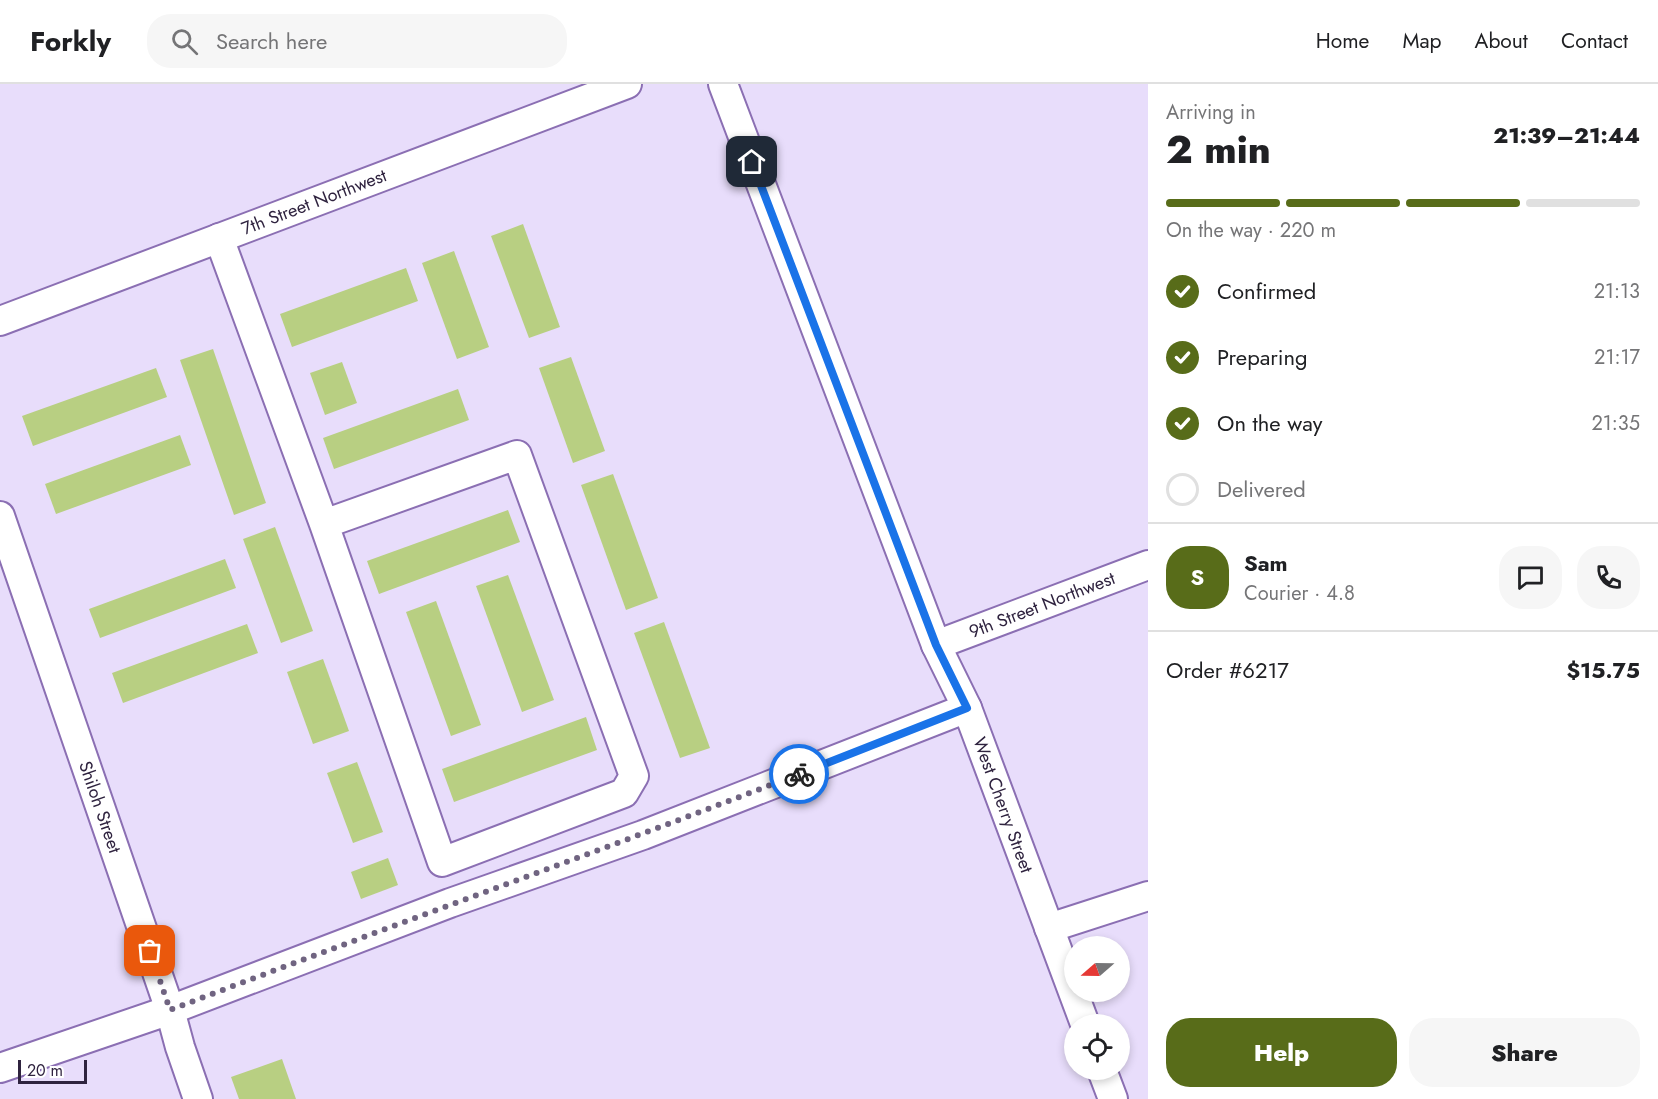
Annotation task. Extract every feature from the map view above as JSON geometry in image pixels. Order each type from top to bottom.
[{"type":"street","name":"7th Street Northwest","points":[[1,316],[219,238],[627,84]]},
{"type":"street","name":"West Cherry Street","points":[[723,84],[936,645],[967,708],[1081,1014]]},
{"type":"street","points":[[219,238],[324,524],[442,862],[624,793],[634,776],[517,455],[324,524]]},
{"type":"street","name":"Shiloh Street","points":[[0,516],[170,1010],[198,1099]]},
{"type":"street","name":"9th Street Northwest","points":[[936,645],[1148,565]]},
{"type":"street","points":[[0,1068],[170,1010],[450,903],[643,835],[967,708]]},
{"type":"street","points":[[1049,928],[1148,896]]},
{"type":"street","points":[[1106,1080],[1113,1099]]},
{"type":"building","points":[[523,224],[560,327],[529,338],[491,236]]},
{"type":"building","points":[[454,251],[489,347],[457,359],[422,263]]},
{"type":"building","points":[[406,268],[418,301],[292,347],[280,314]]},
{"type":"building","points":[[213,349],[266,503],[234,515],[180,360]]},
{"type":"building","points":[[571,357],[605,451],[573,463],[539,368]]},
{"type":"building","points":[[342,362],[357,403],[325,415],[310,373]]},
{"type":"building","points":[[156,368],[167,397],[33,446],[22,416]]},
{"type":"building","points":[[458,389],[469,420],[334,469],[323,438]]},
{"type":"building","points":[[180,435],[191,465],[56,514],[45,484]]},
{"type":"building","points":[[613,474],[658,598],[626,610],[581,485]]},
{"type":"building","points":[[508,510],[520,542],[379,594],[367,561]]},
{"type":"building","points":[[275,527],[313,631],[281,643],[243,539]]},
{"type":"building","points":[[225,559],[236,588],[100,638],[89,609]]},
{"type":"building","points":[[508,575],[554,700],[522,712],[476,586]]},
{"type":"building","points":[[436,601],[481,725],[451,736],[406,612]]},
{"type":"building","points":[[664,622],[710,748],[680,758],[634,633]]},
{"type":"building","points":[[247,624],[258,653],[123,703],[112,673]]},
{"type":"building","points":[[323,659],[349,731],[313,744],[287,672]]},
{"type":"building","points":[[586,717],[597,750],[454,802],[442,769]]},
{"type":"building","points":[[357,762],[383,832],[353,843],[327,773]]},
{"type":"building","points":[[388,858],[398,885],[361,899],[351,872]]},
{"type":"building","points":[[282,1059],[296,1099],[239,1099],[231,1077]]},
{"type":"way so far","points":[[150,951],[170,1010],[450,903],[643,835],[799,774]]},
{"type":"route","points":[[752,162],[936,645],[967,708],[799,774]]}]
